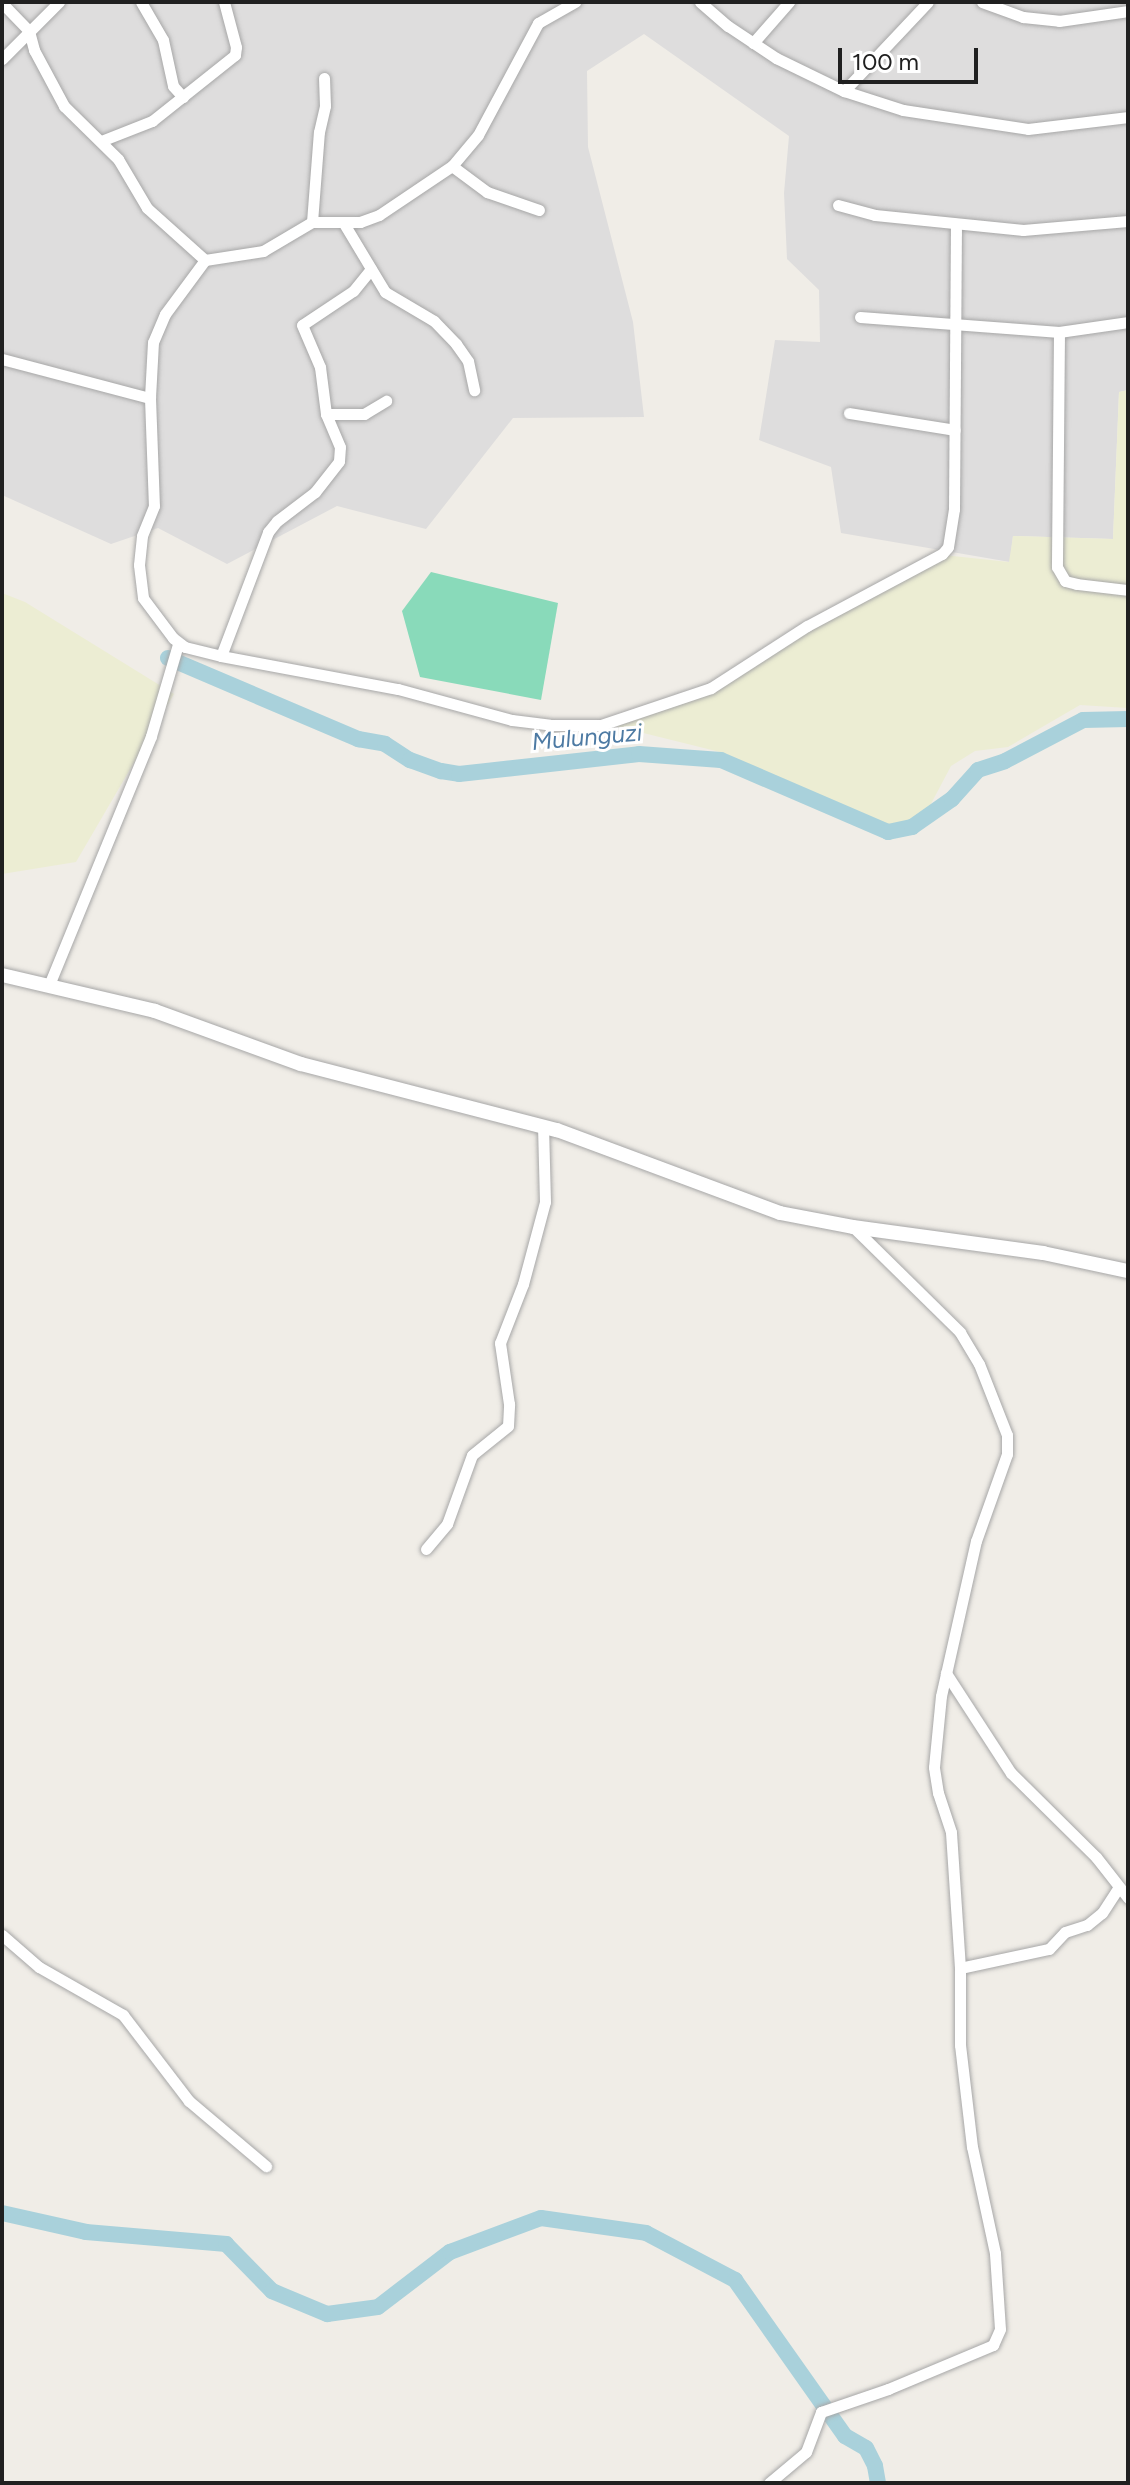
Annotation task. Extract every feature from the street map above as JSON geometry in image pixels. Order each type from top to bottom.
[{"type":"street","points":[[2,59],[59,2]]},
{"type":"street","points":[[141,2],[163,40],[173,86],[183,97]]},
{"type":"street","points":[[101,141],[152,121],[235,55],[236,47],[224,2]]},
{"type":"street","points":[[575,2],[538,23],[478,135],[452,166],[379,215],[343,222],[312,222],[263,251],[205,260],[159,326],[153,342],[150,398],[154,501],[140,552],[143,598],[178,644],[221,656],[398,689],[512,720],[550,725],[605,725],[711,688],[807,626],[942,554],[952,534],[956,225]]},
{"type":"street","points":[[700,2],[753,43],[844,91],[935,118],[995,127],[1064,127],[1128,117]]},
{"type":"street","points":[[753,43],[789,2]]},
{"type":"street","points":[[844,91],[928,2]]},
{"type":"street","points":[[982,2],[1023,17],[1059,21],[1128,11]]},
{"type":"street","points":[[2,3],[29,31],[54,93],[118,159],[147,208],[205,260]]},
{"type":"street","points":[[312,222],[319,132],[325,106],[324,78]]},
{"type":"street","points":[[452,166],[487,192],[539,210]]},
{"type":"street","points":[[838,205],[875,215],[956,225],[1050,229],[1128,221]]},
{"type":"street","points":[[343,222],[394,300],[434,321],[456,344],[468,361],[474,390]]},
{"type":"street","points":[[221,656],[268,532],[315,492],[339,461],[341,451],[326,414],[320,367],[302,325],[353,291],[371,269]]},
{"type":"street","points":[[860,317],[1059,332],[1128,322]]},
{"type":"street","points":[[1059,332],[1057,567],[1065,581],[1128,590]]},
{"type":"street","points":[[2,359],[150,398]]},
{"type":"street","points":[[326,414],[364,414],[386,401]]},
{"type":"street","points":[[849,413],[955,430]]},
{"type":"street","points":[[49,985],[151,736],[178,644]]},
{"type":"street","points":[[2,975],[155,1011],[250,1048],[376,1086],[543,1126],[764,1208],[853,1227],[997,1245],[1128,1271]]},
{"type":"street","points":[[426,1549],[447,1524],[472,1455],[508,1426],[509,1404],[500,1343],[523,1284],[545,1202],[543,1126]]},
{"type":"street","points":[[769,2483],[806,2452],[821,2412],[888,2389],[993,2345],[998,2338],[998,2279],[986,2199],[972,2147],[960,2045],[960,1968],[951,1832],[934,1772],[946,1673],[976,1541],[1007,1454],[1005,1425],[979,1364],[960,1332],[853,1227]]},
{"type":"street","points":[[946,1673],[1011,1773],[1096,1857],[1128,1898]]},
{"type":"street","points":[[960,1968],[1049,1949],[1065,1932],[1087,1925],[1102,1913],[1119,1887]]},
{"type":"street","points":[[2,1935],[39,1967],[123,2015],[189,2101],[266,2166]]},
{"type":"shaded area","points":[[2,2],[1128,2],[1128,390],[1119,392],[1113,539],[1013,536],[1010,562],[841,533],[831,467],[759,440],[775,340],[820,342],[819,290],[787,259],[784,193],[789,136],[644,34],[587,71],[588,147],[633,322],[644,417],[513,418],[426,529],[337,506],[227,564],[158,528],[111,544],[2,495]]},
{"type":"green space","points":[[1128,390],[1128,708],[1080,705],[1008,747],[975,751],[951,766],[924,817],[886,827],[724,753],[603,723],[716,686],[806,627],[943,555],[1009,562],[1013,536],[1113,539],[1119,392]]},
{"type":"green space","points":[[431,572],[558,603],[541,700],[420,677],[402,611]]},
{"type":"green space","points":[[2,593],[25,602],[174,694],[76,862],[2,874]]},
{"type":"waterway","name":"Mulunguzi","points":[[168,658],[358,739],[385,744],[410,760],[441,771],[459,774],[639,754],[721,760],[888,832],[912,827],[952,799],[978,770],[1005,761],[1083,720],[1128,719]]},
{"type":"waterway","points":[[2,2213],[86,2232],[226,2244],[272,2291],[327,2314],[378,2307],[450,2252],[541,2218],[646,2233],[735,2280],[845,2436],[866,2448],[875,2466],[878,2483]]}]
